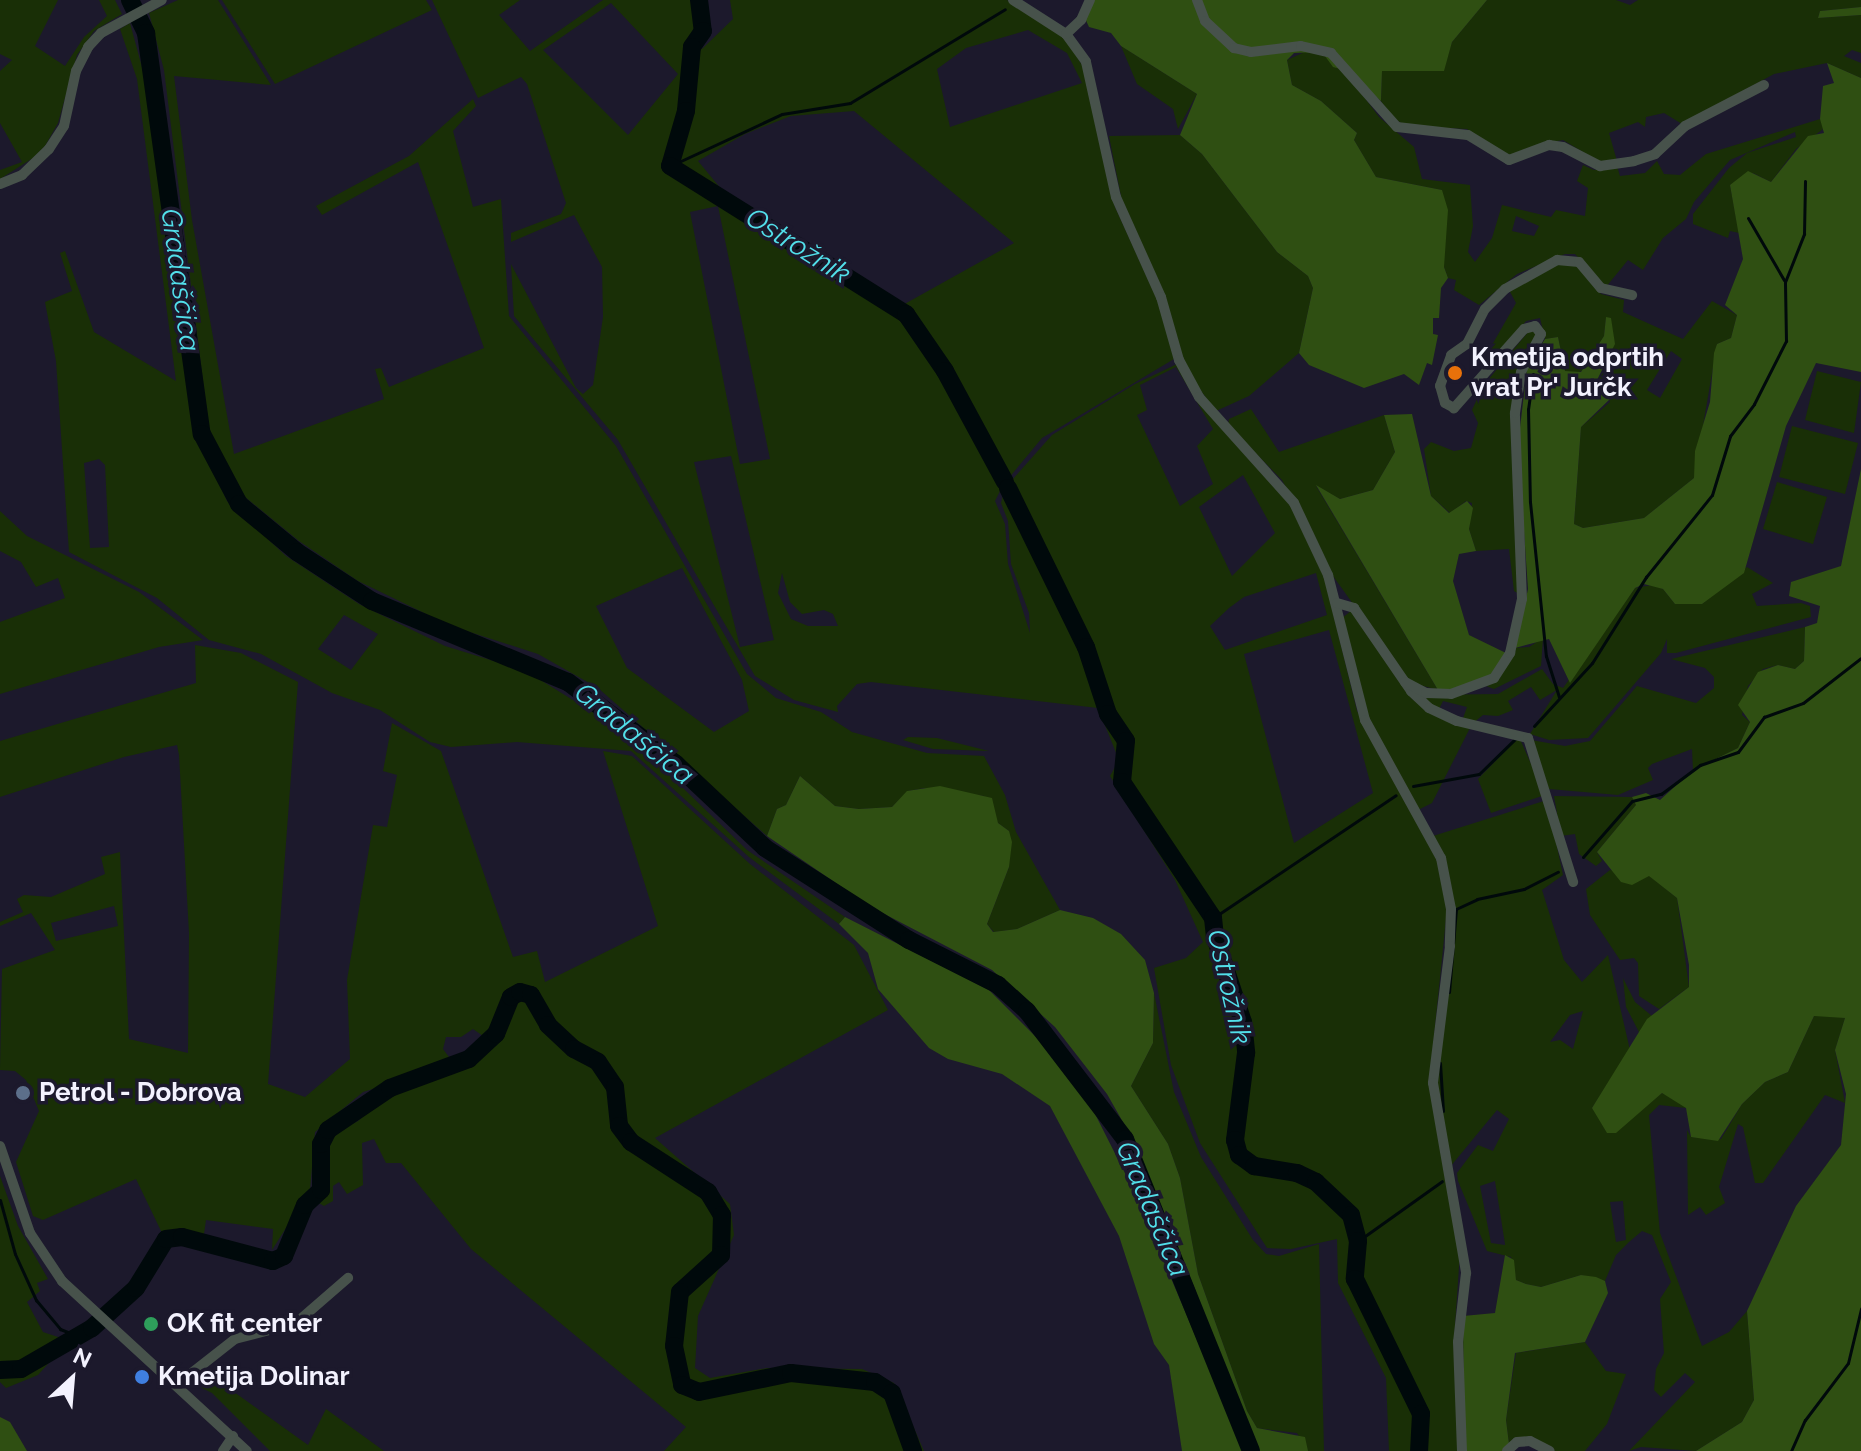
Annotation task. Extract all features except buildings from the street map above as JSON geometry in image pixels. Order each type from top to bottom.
[{"type":"street","points":[[1013,0],[1066,34],[1086,62],[1102,120],[1116,197],[1161,297],[1179,360],[1199,397],[1277,478],[1294,503],[1337,603],[1365,720],[1435,846],[1447,880],[1450,946],[1433,1083],[1466,1273],[1458,1357],[1462,1451]]},
{"type":"street","points":[[1066,34],[1081,20],[1090,0]]},
{"type":"street","points":[[1197,0],[1212,30],[1234,48],[1251,52],[1301,46],[1331,53],[1397,127],[1468,135],[1509,160],[1549,145],[1563,147],[1600,166],[1634,161],[1655,154],[1685,126],[1764,85]]},
{"type":"street","points":[[0,184],[22,175],[49,149],[64,126],[76,71],[88,47],[116,24],[161,1]]},
{"type":"street","points":[[1405,682],[1426,693],[1451,694],[1494,678],[1510,653],[1522,599],[1517,391],[1541,334],[1535,326],[1524,329],[1454,408],[1445,403],[1440,386],[1451,355],[1467,344],[1485,309],[1505,289],[1557,260],[1573,259],[1601,288],[1632,295]]},
{"type":"street","points":[[1337,603],[1354,608],[1405,682],[1443,716],[1528,738],[1573,882]]},
{"type":"street","points":[[0,1146],[30,1233],[62,1281],[179,1383],[247,1451]]},
{"type":"street","points":[[179,1383],[235,1339],[296,1323],[348,1278]]},
{"type":"street","points":[[223,1451],[233,1436]]},
{"type":"street","points":[[1507,1451],[1517,1442],[1530,1441],[1550,1451]]},
{"type":"green space","points":[[0,0],[58,0],[35,46],[65,66],[84,37],[107,16],[99,0],[115,0],[122,14],[94,31],[77,55],[58,123],[45,146],[33,158],[0,179],[0,170],[22,162],[0,123],[0,71],[12,60],[0,54]]},
{"type":"green space","points":[[178,0],[218,0],[271,85],[174,76],[192,220],[234,454],[384,399],[375,369],[381,368],[389,387],[484,348],[418,162],[322,215],[316,206],[409,156],[473,99],[476,106],[453,131],[473,207],[501,199],[509,316],[616,446],[747,674],[776,698],[821,712],[852,732],[927,753],[984,756],[1005,795],[1016,832],[1060,910],[1017,929],[994,932],[987,924],[1009,867],[1009,831],[998,823],[984,796],[924,788],[908,791],[892,807],[859,809],[835,806],[800,776],[786,805],[777,809],[767,836],[598,688],[538,654],[451,626],[358,581],[299,541],[239,492],[209,429],[164,70],[149,13]],"holes":[[[682,568],[742,680],[749,711],[714,732],[627,668],[596,606]]]},
{"type":"green space","points":[[222,0],[426,0],[432,10],[275,84]]},
{"type":"green space","points":[[432,0],[520,0],[499,15],[530,51],[603,0],[704,0],[708,29],[698,46],[702,49],[733,19],[730,0],[1007,0],[1066,39],[1085,70],[1115,207],[1158,301],[1174,359],[1042,438],[1003,485],[995,501],[1005,524],[1008,564],[1030,633],[1029,613],[1011,564],[1008,521],[1001,503],[1005,488],[1052,435],[1135,384],[1177,364],[1290,503],[1324,576],[1357,711],[1435,852],[1447,909],[1429,1086],[1460,1252],[1454,1341],[1458,1451],[1389,1451],[1386,1378],[1338,1283],[1337,1239],[1291,1249],[1267,1248],[1200,1143],[1171,1065],[1154,968],[1186,958],[1203,942],[1175,880],[1110,776],[1119,760],[1098,708],[871,682],[857,684],[837,706],[838,712],[794,700],[755,676],[618,440],[514,316],[511,264],[576,388],[583,394],[593,385],[603,317],[602,267],[574,215],[511,242],[511,233],[561,214],[566,203],[527,84],[521,77],[478,98]],"holes":[[[611,3],[678,74],[628,135],[543,50]],[[1028,30],[1067,53],[1082,83],[950,127],[937,69],[966,48]],[[854,111],[1014,243],[901,306],[727,196],[698,161],[745,134],[791,116]],[[718,206],[770,459],[740,464],[690,212]],[[1176,367],[1213,429],[1197,446],[1213,484],[1180,506],[1137,415],[1147,410],[1140,385]],[[731,456],[774,640],[740,647],[694,462]],[[1243,475],[1275,533],[1232,576],[1199,507]],[[782,573],[790,602],[802,614],[824,610],[833,614],[838,626],[808,626],[791,619],[778,593]],[[1316,573],[1327,615],[1225,650],[1210,626],[1244,597]],[[1329,630],[1373,793],[1294,843],[1244,654]]]},
{"type":"green space","points":[[1087,0],[1487,0],[1452,42],[1444,71],[1382,71],[1381,101],[1344,70],[1333,67],[1322,52],[1294,53],[1287,60],[1292,85],[1321,101],[1357,133],[1354,140],[1376,177],[1442,190],[1448,210],[1444,267],[1448,278],[1441,288],[1439,318],[1433,318],[1433,334],[1438,335],[1432,365],[1427,363],[1419,385],[1404,374],[1364,388],[1309,365],[1299,353],[1313,288],[1308,276],[1277,252],[1202,154],[1180,135],[1197,94],[1121,46],[1111,33],[1089,27],[1083,14]]},
{"type":"green space","points":[[1487,0],[1616,0],[1630,5],[1638,0],[1861,0],[1861,7],[1820,11],[1818,18],[1861,15],[1861,53],[1852,50],[1844,56],[1861,63],[1861,78],[1827,63],[1774,74],[1682,124],[1664,113],[1646,117],[1645,127],[1638,122],[1609,133],[1617,161],[1603,164],[1563,140],[1537,145],[1521,155],[1503,154],[1467,129],[1406,126],[1390,116],[1381,101],[1382,71],[1443,71],[1452,42]]},
{"type":"green space","points":[[1861,7],[1861,15],[1818,18],[1820,11]]},
{"type":"green space","points":[[130,23],[143,71],[194,427],[227,501],[286,556],[359,604],[445,646],[526,671],[626,733],[747,850],[845,917],[839,924],[749,857],[631,751],[517,742],[451,747],[430,742],[380,710],[332,693],[261,654],[209,640],[157,598],[69,552],[56,361],[45,302],[72,291],[60,253],[65,251],[94,332],[176,381],[137,79],[120,29]],"holes":[[[99,459],[105,465],[109,547],[90,548],[84,463]],[[344,615],[378,634],[351,670],[318,649]]]},
{"type":"green space","points":[[1121,46],[1197,94],[1178,129],[1173,109],[1137,84]]},
{"type":"green space","points":[[1307,51],[1322,52],[1344,70],[1379,117],[1414,147],[1422,179],[1470,185],[1473,226],[1468,252],[1475,262],[1492,238],[1502,205],[1551,217],[1556,210],[1585,216],[1588,188],[1577,181],[1583,165],[1594,170],[1617,166],[1620,176],[1645,173],[1657,161],[1664,174],[1680,175],[1706,154],[1820,119],[1826,127],[1796,149],[1771,182],[1753,173],[1730,185],[1739,233],[1730,231],[1728,238],[1693,224],[1693,214],[1729,168],[1747,153],[1796,137],[1795,132],[1730,160],[1694,202],[1686,219],[1663,238],[1643,270],[1628,260],[1606,287],[1575,254],[1565,254],[1517,274],[1479,305],[1454,290],[1456,280],[1448,278],[1444,267],[1442,190],[1376,177],[1354,140],[1357,133],[1321,101],[1292,85],[1287,60]],"holes":[[[1516,216],[1539,226],[1534,236],[1512,231]]]},
{"type":"green space","points":[[1827,63],[1861,78],[1861,372],[1816,363],[1786,426],[1744,573],[1702,604],[1675,604],[1663,589],[1644,584],[1635,588],[1570,683],[1549,639],[1515,648],[1528,589],[1518,445],[1527,368],[1545,339],[1558,337],[1565,371],[1581,372],[1604,336],[1606,317],[1611,318],[1615,344],[1595,384],[1597,393],[1611,398],[1581,427],[1574,524],[1583,528],[1644,518],[1694,478],[1695,451],[1710,402],[1714,353],[1717,344],[1731,338],[1737,315],[1725,305],[1743,259],[1730,185],[1748,171],[1771,182],[1808,136],[1824,133],[1820,119],[1823,86],[1834,83]]},
{"type":"green space","points":[[1180,135],[1202,154],[1277,252],[1308,276],[1313,288],[1299,353],[1249,396],[1216,411],[1192,379],[1125,216],[1109,136]]},
{"type":"green space","points":[[1561,263],[1581,267],[1601,294],[1624,300],[1623,312],[1683,339],[1712,301],[1737,315],[1731,338],[1717,344],[1694,478],[1644,518],[1583,528],[1574,524],[1581,427],[1610,402],[1608,395],[1597,393],[1595,384],[1608,366],[1611,319],[1606,318],[1604,336],[1585,369],[1575,374],[1565,371],[1558,337],[1545,339],[1540,318],[1526,321],[1497,356],[1488,352],[1516,303],[1509,290]],"holes":[[[1671,351],[1682,359],[1660,398],[1647,390]]]},
{"type":"green space","points":[[1529,331],[1537,333],[1512,401],[1519,594],[1514,591],[1509,549],[1476,551],[1469,529],[1472,503],[1466,501],[1450,513],[1431,496],[1424,449],[1431,442],[1454,451],[1471,448],[1478,423],[1472,410],[1483,386]]},
{"type":"green space","points":[[1817,371],[1861,382],[1854,433],[1805,420]]},
{"type":"green space","points":[[1251,409],[1279,452],[1384,415],[1395,452],[1373,490],[1340,499],[1316,486],[1438,690],[1409,682],[1333,576],[1282,480],[1228,425],[1229,419]]},
{"type":"green space","points":[[1412,414],[1431,496],[1449,513],[1467,501],[1473,508],[1469,529],[1476,551],[1459,554],[1453,581],[1469,635],[1506,653],[1494,674],[1451,691],[1438,690],[1316,485],[1340,499],[1373,490],[1395,452],[1384,415]]},
{"type":"green space","points":[[1792,426],[1858,443],[1845,494],[1779,477]]},
{"type":"green space","points":[[1861,469],[1861,1451],[1696,1451],[1742,1422],[1754,1400],[1747,1311],[1796,1206],[1841,1145],[1846,1094],[1835,1050],[1845,1018],[1814,1016],[1788,1072],[1765,1082],[1742,1104],[1718,1141],[1691,1137],[1686,1108],[1662,1093],[1616,1133],[1607,1133],[1592,1108],[1647,1019],[1689,987],[1689,965],[1677,898],[1649,876],[1632,885],[1621,882],[1597,852],[1636,805],[1632,797],[1646,793],[1660,800],[1693,770],[1738,748],[1750,722],[1738,705],[1758,672],[1778,665],[1795,669],[1804,661],[1805,627],[1817,623],[1820,606],[1789,596],[1791,582],[1841,566]]},
{"type":"green space","points":[[1777,482],[1827,497],[1813,544],[1763,529]]},
{"type":"green space","points":[[0,511],[27,536],[139,592],[203,640],[159,647],[0,694],[0,622],[65,598],[58,578],[36,587],[21,562],[0,551]]},
{"type":"green space","points":[[1747,567],[1773,583],[1752,594],[1757,606],[1801,603],[1810,606],[1811,617],[1676,653],[1667,653],[1667,639],[1661,653],[1588,738],[1549,740],[1530,734],[1557,690],[1540,700],[1531,687],[1508,701],[1513,710],[1498,716],[1483,715],[1472,724],[1462,721],[1467,707],[1443,701],[1438,711],[1421,695],[1498,694],[1542,669],[1553,684],[1563,688],[1635,588],[1652,585],[1663,589],[1675,604],[1702,604]]},
{"type":"green space","points":[[1351,611],[1412,699],[1470,728],[1432,803],[1418,810],[1372,732],[1342,618]]},
{"type":"green space","points":[[1805,627],[1804,661],[1795,669],[1778,665],[1763,669],[1748,686],[1742,715],[1750,722],[1738,748],[1693,770],[1692,749],[1652,764],[1648,768],[1653,780],[1618,795],[1549,789],[1531,740],[1565,746],[1590,741],[1637,686],[1696,703],[1714,688],[1714,677],[1705,668],[1671,659]]},
{"type":"green space","points":[[1543,638],[1541,666],[1494,689],[1486,686],[1500,678],[1514,648],[1529,647]]},
{"type":"green space","points":[[195,645],[241,653],[298,682],[268,1084],[305,1097],[350,1059],[347,980],[373,825],[387,827],[397,775],[383,771],[392,723],[441,751],[513,957],[537,951],[545,982],[658,926],[603,751],[632,756],[750,864],[854,945],[888,1010],[655,1138],[730,1204],[734,1235],[698,1316],[695,1368],[710,1378],[767,1368],[862,1369],[894,1383],[924,1451],[664,1451],[686,1427],[471,1249],[401,1163],[386,1163],[374,1139],[362,1143],[363,1185],[347,1194],[339,1182],[333,1186],[333,1201],[324,1206],[317,1202],[325,1186],[323,1163],[330,1135],[358,1121],[386,1093],[386,1085],[363,1092],[315,1132],[310,1190],[272,1250],[273,1229],[206,1220],[203,1241],[174,1229],[162,1233],[136,1179],[43,1220],[33,1216],[16,1162],[39,1111],[26,1080],[15,1071],[0,1070],[2,969],[55,950],[31,913],[0,926],[0,922],[23,912],[17,899],[24,895],[51,897],[105,874],[101,857],[120,852],[129,1039],[188,1053],[189,933],[179,755],[177,745],[124,757],[0,797],[0,741],[196,683]],"holes":[[[114,906],[118,926],[56,941],[51,923]],[[473,1029],[483,1036],[478,1046],[452,1061],[443,1049],[446,1037],[461,1037]]]},
{"type":"green space","points":[[908,737],[937,738],[989,751],[933,749],[903,740]]},
{"type":"green space","points":[[1519,737],[1545,795],[1491,813],[1478,779]]},
{"type":"green space","points":[[800,776],[835,806],[859,809],[892,807],[907,791],[940,786],[992,798],[998,823],[1009,831],[1012,842],[1009,867],[987,924],[993,932],[1017,929],[1060,910],[1093,918],[1121,934],[1145,960],[1154,993],[1153,1043],[1131,1086],[1168,1144],[1180,1178],[1198,1274],[1247,1411],[1257,1428],[1305,1437],[1308,1451],[1260,1451],[1232,1400],[1195,1289],[1132,1138],[1107,1094],[1055,1027],[992,970],[871,907],[767,836],[777,809],[786,805]]},
{"type":"green space","points":[[1554,796],[1632,797],[1636,805],[1597,852],[1602,861],[1596,866],[1579,854],[1575,834],[1561,836]]},
{"type":"green space","points":[[1547,800],[1563,875],[1542,890],[1564,960],[1582,982],[1608,955],[1630,1050],[1592,1108],[1620,1127],[1662,1093],[1682,1102],[1686,1108],[1659,1105],[1649,1115],[1660,1233],[1702,1346],[1729,1332],[1747,1311],[1754,1400],[1742,1422],[1696,1451],[1641,1447],[1629,1451],[1695,1382],[1685,1373],[1661,1397],[1654,1390],[1656,1369],[1664,1353],[1660,1299],[1671,1282],[1652,1235],[1642,1231],[1629,1242],[1616,1255],[1605,1281],[1581,1275],[1541,1287],[1526,1284],[1516,1280],[1511,1257],[1487,1251],[1457,1173],[1478,1145],[1493,1151],[1509,1119],[1497,1110],[1450,1167],[1437,1087],[1453,941],[1433,836]],"holes":[[[1583,1011],[1573,1049],[1560,1040],[1550,1042],[1570,1015]],[[1495,1181],[1505,1245],[1491,1243],[1480,1186]],[[1623,1201],[1626,1240],[1616,1242],[1610,1202]]]},
{"type":"green space","points":[[1610,870],[1650,876],[1677,898],[1689,987],[1659,1009],[1639,996],[1638,963],[1634,958],[1620,960],[1590,915],[1586,889]]},
{"type":"green space","points":[[845,917],[989,990],[1040,1041],[1091,1106],[1135,1193],[1244,1451],[1182,1451],[1169,1365],[1154,1344],[1119,1236],[1050,1106],[1002,1074],[948,1059],[929,1048],[878,989],[868,953],[839,924]]},
{"type":"green space","points":[[1623,978],[1635,1002],[1652,1016],[1640,1034],[1626,1007]]},
{"type":"green space","points":[[1154,993],[1174,1092],[1201,1157],[1253,1240],[1266,1254],[1279,1256],[1319,1244],[1324,1451],[1308,1451],[1297,1433],[1257,1428],[1247,1411],[1198,1274],[1180,1178],[1168,1144],[1131,1086],[1153,1043]]},
{"type":"green space","points":[[1828,1014],[1845,1018],[1835,1050],[1845,1103],[1825,1095],[1763,1183],[1755,1183],[1743,1127],[1738,1124],[1719,1187],[1725,1203],[1706,1215],[1700,1207],[1688,1215],[1687,1130],[1691,1137],[1721,1139],[1742,1104],[1765,1082],[1788,1072],[1814,1016]]},
{"type":"green space","points":[[0,1176],[18,1226],[48,1279],[37,1283],[40,1291],[27,1302],[43,1332],[61,1338],[63,1347],[38,1375],[6,1388],[0,1382]]},
{"type":"green space","points":[[1505,1255],[1514,1260],[1516,1280],[1526,1284],[1541,1287],[1581,1275],[1605,1281],[1608,1293],[1585,1342],[1515,1353],[1506,1420],[1509,1444],[1504,1451],[1464,1451],[1463,1316],[1495,1313]]},
{"type":"green space","points":[[1585,1342],[1606,1371],[1626,1374],[1607,1424],[1585,1451],[1555,1451],[1538,1440],[1509,1444],[1506,1420],[1516,1353]]},
{"type":"green space","points":[[202,1369],[308,1445],[326,1409],[384,1451],[270,1451],[212,1393],[192,1383]]},
{"type":"green space","points":[[0,1417],[10,1422],[27,1451],[0,1451]]},
{"type":"waterway","name":"Gradaščica","points":[[130,0],[146,33],[202,434],[239,504],[297,552],[372,601],[568,682],[676,764],[765,848],[909,940],[998,985],[1027,1011],[1125,1139],[1251,1451]]},
{"type":"waterway","name":"Ostrožnik","points":[[699,0],[703,31],[692,47],[686,111],[670,166],[906,314],[945,371],[1005,482]]},
{"type":"waterway","points":[[670,166],[782,114],[850,103],[1005,9]]},
{"type":"waterway","points":[[1534,726],[1592,663],[1646,577],[1712,495],[1730,436],[1754,404],[1786,341],[1785,282],[1804,234],[1805,181]]},
{"type":"waterway","points":[[1748,218],[1784,280]]},
{"type":"waterway","points":[[1533,374],[1528,409],[1530,502],[1546,656],[1559,697]]},
{"type":"waterway","name":"Ostrožnik","points":[[1008,488],[1086,647],[1108,714],[1126,741],[1122,782],[1213,918],[1215,937],[1243,1022],[1246,1053],[1235,1140],[1239,1155],[1254,1166],[1297,1173],[1316,1182],[1351,1215],[1358,1241],[1355,1279],[1421,1414],[1419,1451]]},
{"type":"waterway","points":[[1583,857],[1632,801],[1661,794],[1700,765],[1738,752],[1764,717],[1803,703],[1861,658]]},
{"type":"waterway","points":[[1413,786],[1479,774],[1515,739]]},
{"type":"waterway","points":[[1213,918],[1396,795]]},
{"type":"waterway","points":[[1449,992],[1456,909],[1477,899],[1524,889],[1558,872]]},
{"type":"waterway","points":[[0,1370],[21,1369],[92,1328],[136,1288],[166,1239],[182,1237],[273,1261],[284,1256],[305,1205],[321,1190],[321,1144],[328,1130],[390,1088],[469,1059],[496,1034],[511,997],[520,992],[531,995],[548,1025],[574,1049],[598,1062],[615,1087],[619,1126],[631,1142],[708,1192],[722,1215],[721,1255],[680,1292],[674,1346],[682,1385],[699,1392],[791,1373],[875,1382],[892,1393],[913,1451]]},
{"type":"waterway","points":[[1440,1063],[1443,1111]]},
{"type":"waterway","points":[[1358,1241],[1442,1181]]},
{"type":"waterway","points":[[0,1200],[15,1254],[36,1300],[60,1329],[78,1336]]},
{"type":"waterway","points":[[1791,1451],[1805,1420],[1848,1363],[1861,1309]]},
{"type":"place","name":"Kmetija odprtih vrat Pr' Jurčk","points":[[1455,373]]},
{"type":"place","name":"Petrol - Dobrova","points":[[23,1093]]},
{"type":"place","name":"OK fit center","points":[[151,1324]]},
{"type":"place","name":"Kmetija Dolinar","points":[[142,1377]]}]
